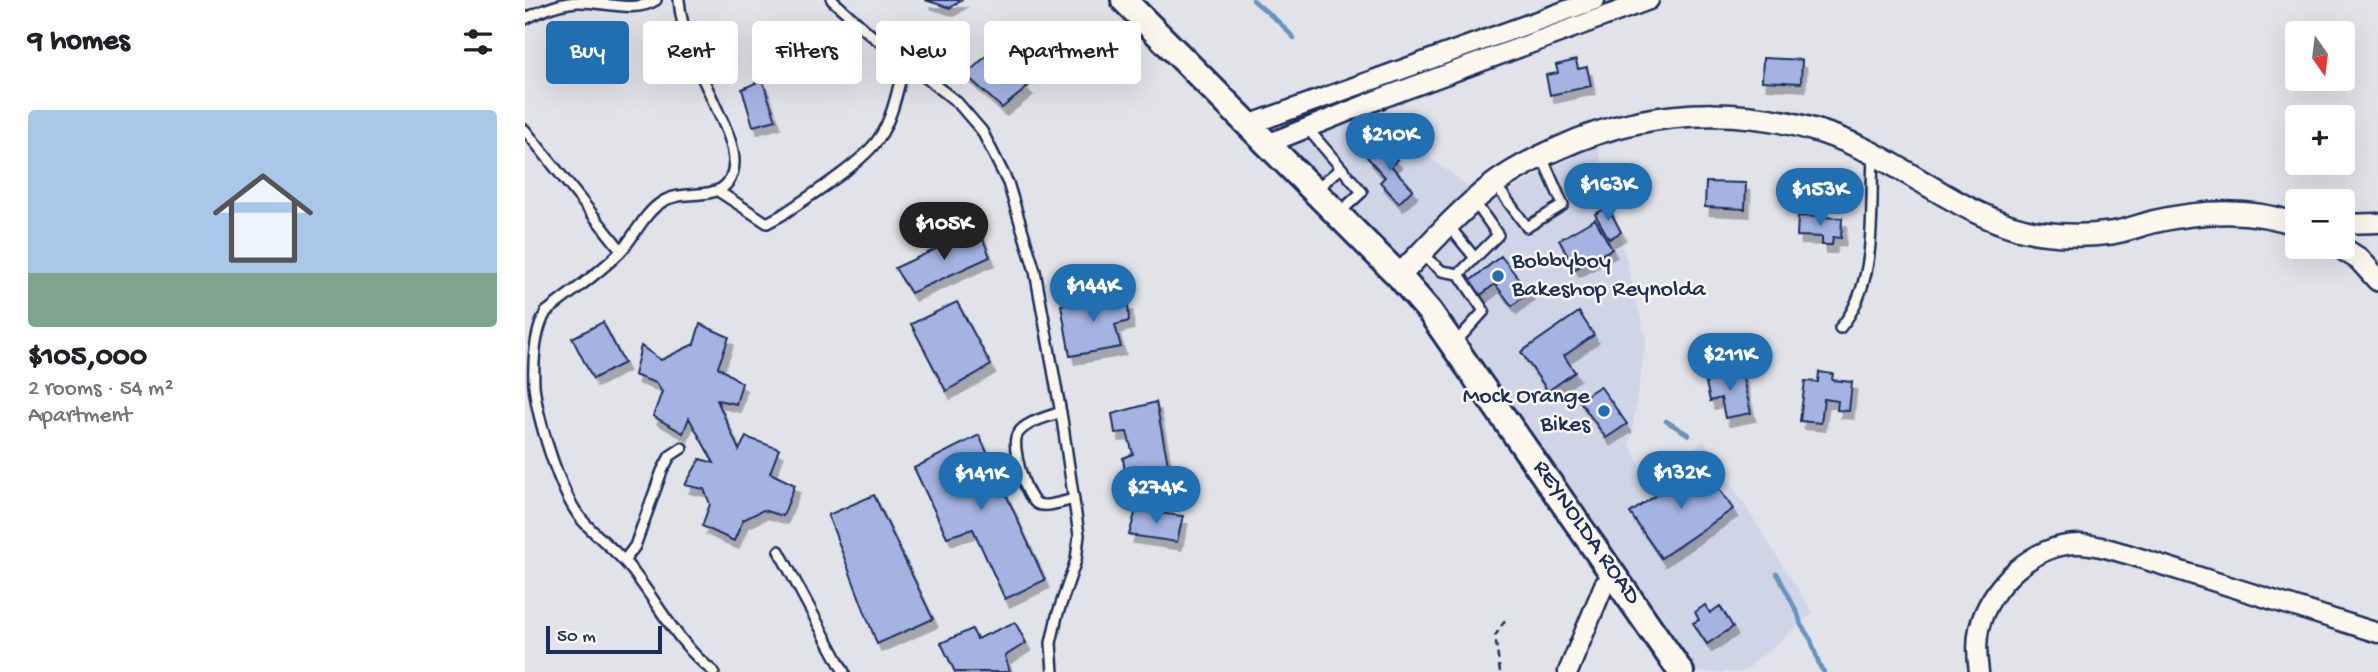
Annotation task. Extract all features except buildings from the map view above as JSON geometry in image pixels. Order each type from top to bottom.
[{"type":"main road","name":"REYNOLDA ROAD","points":[[1124,0],[1399,276],[1430,312],[1681,672]]},
{"type":"street","points":[[1248,125],[1595,0]]},
{"type":"street","points":[[1267,144],[1616,6],[1649,0]]},
{"type":"street","points":[[1399,276],[1474,201],[1520,167],[1584,137],[1624,125],[1701,114],[1771,119],[1843,138],[1999,222],[2040,233],[2112,233],[2155,222],[2236,212],[2285,220]]},
{"type":"street","points":[[2355,224],[2378,223]]},
{"type":"street","points":[[2355,257],[2378,279]]},
{"type":"street","points":[[1979,672],[1979,629],[1992,597],[2033,557],[2066,545],[2094,546],[2127,554],[2378,633]]},
{"type":"street","points":[[1569,672],[1604,584],[1615,576]]},
{"type":"lane","points":[[525,19],[557,5],[596,2],[631,6],[649,4],[656,0]]},
{"type":"lane","points":[[679,0],[681,23],[729,140],[734,162],[729,178],[717,191],[663,201],[621,250],[546,312],[539,325],[534,386],[557,472],[579,515],[624,561],[695,658],[714,672]]},
{"type":"lane","points":[[832,0],[876,37]]},
{"type":"lane","points":[[717,191],[767,223],[782,215],[868,152],[892,113],[899,84]]},
{"type":"lane","points":[[934,84],[957,102],[982,131],[1008,183],[1035,271],[1061,412],[1079,535],[1076,561],[1057,616],[1051,643],[1053,672]]},
{"type":"lane","points":[[1307,128],[1362,192],[1337,214]]},
{"type":"lane","points":[[525,131],[621,250]]},
{"type":"lane","points":[[1840,328],[1854,312],[1872,245],[1870,198],[1873,153]]},
{"type":"lane","points":[[1495,184],[1527,227],[1563,205],[1541,156]]},
{"type":"lane","points":[[1314,191],[1341,168]]},
{"type":"lane","points":[[1459,274],[1498,235],[1474,201]]},
{"type":"lane","points":[[1448,225],[1475,258]]},
{"type":"lane","points":[[1420,254],[1442,271],[1459,274],[1484,311],[1454,344]]},
{"type":"lane","points":[[1061,412],[1023,427],[1016,436],[1015,445],[1026,489],[1036,503],[1043,505],[1074,499]]},
{"type":"lane","points":[[624,561],[635,546],[662,471],[670,456],[682,448]]},
{"type":"lane","points":[[779,551],[844,672]]},
{"type":"path","points":[[1500,672],[1496,636],[1507,617]]},
{"type":"shaded area","points":[[1374,116],[1464,183],[1484,204],[1597,144],[1646,339],[1630,445],[1649,484],[1704,441],[1813,613],[1743,672],[1687,672],[1447,309],[1278,138],[1311,117]]},
{"type":"waterway","points":[[1253,0],[1294,38]]},
{"type":"waterway","points":[[1666,421],[1689,435]]},
{"type":"waterway","points":[[1777,573],[1824,672]]},
{"type":"place","name":"Bobbyboy Bakeshop Reynolda","points":[[1498,276]]},
{"type":"place","name":"Mock Orange Bikes","points":[[1604,411]]}]
